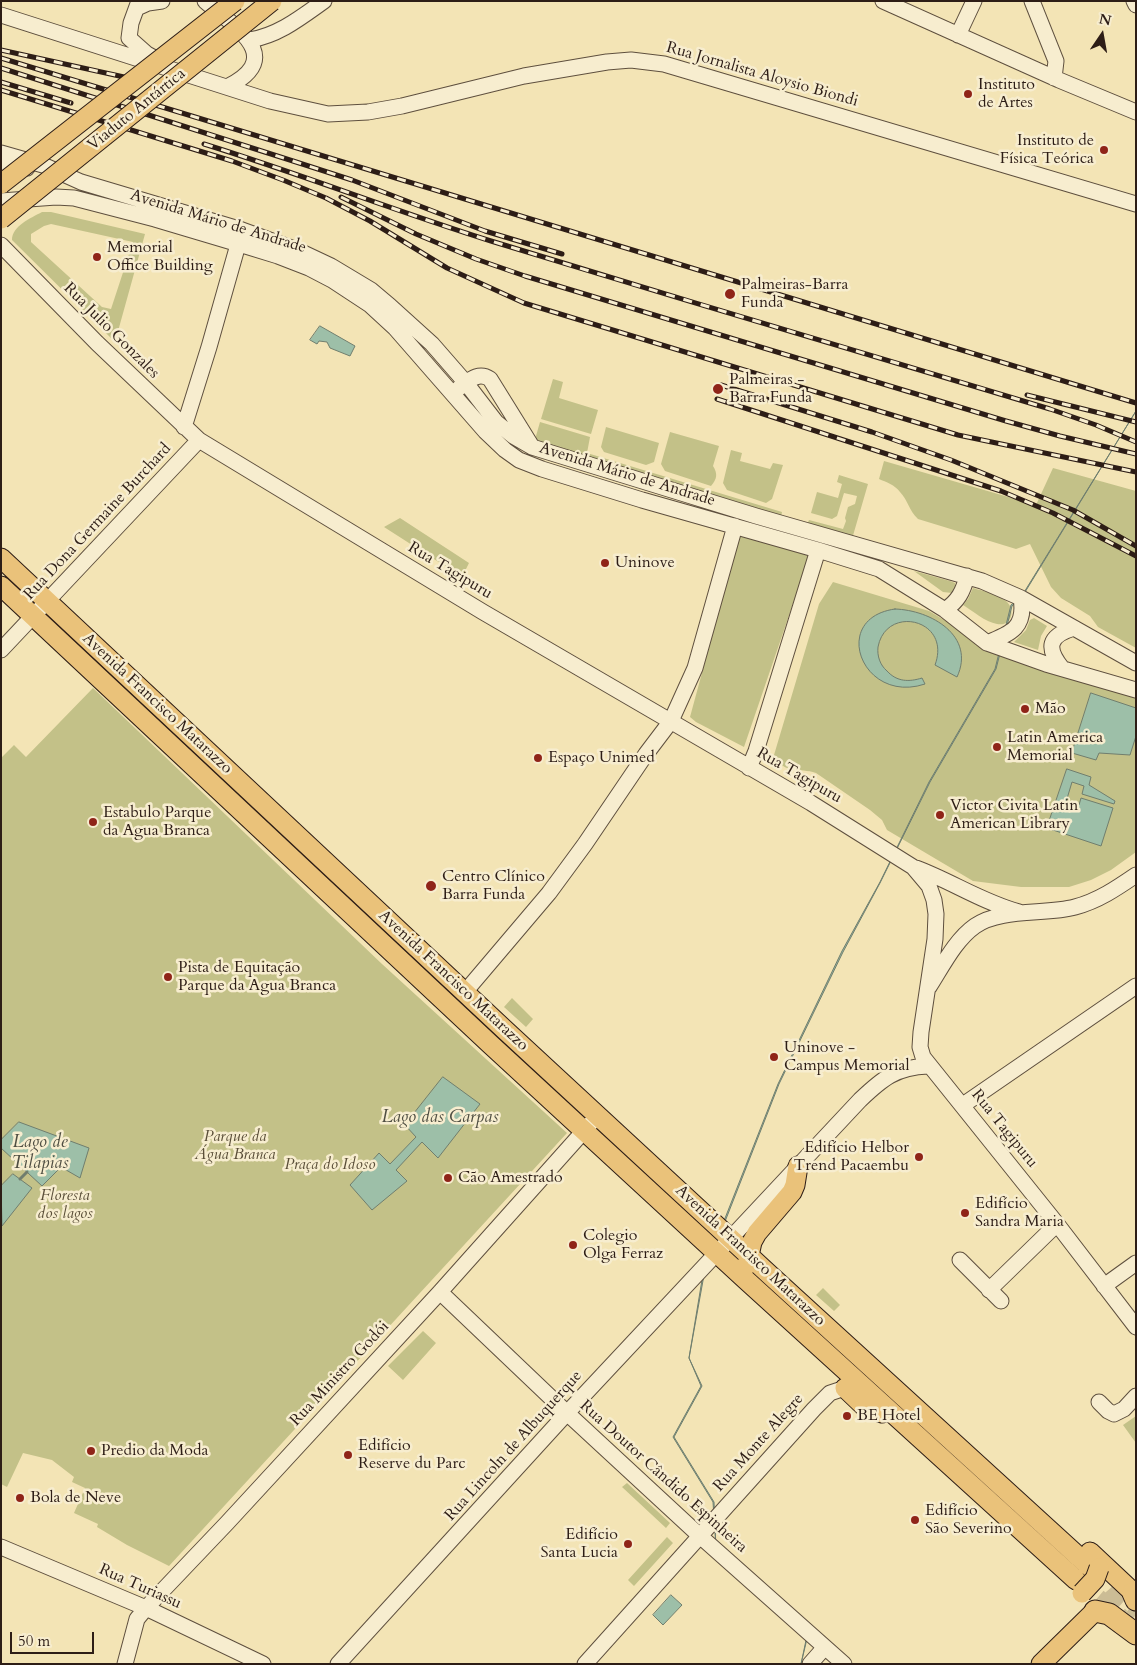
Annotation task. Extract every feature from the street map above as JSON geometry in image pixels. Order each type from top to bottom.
[{"type":"highway","name":"Avenida Francisco Matarazzo","points":[[1095,1611],[1109,1614],[1136,1634]]},
{"type":"main road","name":"Viaduto Antártica","points":[[1,184],[235,1]]},
{"type":"main road","name":"Viaduto Antártica","points":[[1,219],[272,1]]},
{"type":"main road","name":"Avenida Francisco Matarazzo","points":[[1,558],[730,1238],[908,1400],[925,1404],[975,1447],[1097,1566],[1135,1593]]},
{"type":"main road","name":"Avenida Francisco Matarazzo","points":[[1,586],[746,1280],[853,1386],[1079,1590]]},
{"type":"main road","points":[[746,1280],[752,1242],[757,1233],[792,1192],[798,1166]]},
{"type":"main road","name":"Avenida Francisco Matarazzo","points":[[853,1386],[1079,1590],[1095,1611]]},
{"type":"main road","points":[[1079,1590],[1095,1579],[1097,1566]]},
{"type":"main road","points":[[1041,1664],[1095,1611],[1136,1642]]},
{"type":"street","points":[[129,38],[131,23],[138,5],[162,1]]},
{"type":"street","points":[[250,40],[262,38],[287,27],[324,1]]},
{"type":"street","points":[[883,1],[1054,78],[1136,112]]},
{"type":"street","points":[[958,35],[974,1]]},
{"type":"street","points":[[1032,1],[1056,61],[1054,78]]},
{"type":"street","points":[[205,2],[250,40],[254,51],[254,61],[250,71],[242,79],[227,87]]},
{"type":"street","points":[[1,16],[171,69]]},
{"type":"street","points":[[94,45],[129,38]]},
{"type":"street","points":[[129,38],[148,54],[171,69]]},
{"type":"street","name":"Rua Jornalista Aloysio Biondi","points":[[171,69],[270,101],[328,114],[368,112],[402,106],[524,76],[608,62],[631,60],[664,64],[1136,204]]},
{"type":"street","name":"Avenida Mário de Andrade","points":[[1,153],[43,165],[81,182],[240,237],[332,280],[370,306],[395,328],[485,431],[504,450],[519,460],[542,469],[882,570],[945,610],[987,643],[1033,660],[1136,690]]},
{"type":"street","points":[[1,165],[35,170],[81,182]]},
{"type":"street","name":"Avenida Mário de Andrade","points":[[1,201],[56,197],[74,198],[155,219],[297,250],[331,266],[371,290],[432,344],[466,383],[496,422],[513,436],[532,447],[756,516],[967,576],[1021,598],[1136,663]]},
{"type":"street","points":[[1,225],[38,198]]},
{"type":"street","points":[[184,427],[240,237]]},
{"type":"street","name":"Rua Julio Gonzales","points":[[1,245],[96,343],[199,440]]},
{"type":"street","points":[[452,393],[480,375],[490,379],[532,447]]},
{"type":"street","name":"Rua Dona Germaine Burchard","points":[[1,650],[199,440]]},
{"type":"street","name":"Rua Tagipuru","points":[[199,440],[483,612],[883,846],[912,867],[929,886],[936,914],[935,939],[921,1032],[920,1047],[923,1057],[928,1066],[963,1105],[1058,1224],[1136,1328]]},
{"type":"street","points":[[465,992],[549,893],[671,721],[695,668],[735,526]]},
{"type":"street","points":[[749,768],[756,751],[818,550]]},
{"type":"street","points":[[945,610],[959,598],[967,576]]},
{"type":"street","points":[[987,643],[1015,630],[1022,616],[1021,598]]},
{"type":"street","points":[[1062,668],[1054,658],[1051,646],[1052,641],[1059,634],[1074,628]]},
{"type":"street","points":[[912,867],[946,880],[990,902],[1020,912]]},
{"type":"street","points":[[927,991],[958,944],[975,925],[1020,912],[1075,907],[1115,890],[1136,875]]},
{"type":"street","points":[[963,1105],[1136,986]]},
{"type":"street","name":"Rua Lincoln de Albuquerque","points":[[338,1664],[567,1413],[860,1100],[896,1071],[928,1066]]},
{"type":"street","name":"Rua Ministro Godói","points":[[125,1664],[137,1619],[146,1608],[440,1292],[597,1115]]},
{"type":"street","points":[[989,1290],[1058,1224]]},
{"type":"street","points":[[960,1260],[1000,1301]]},
{"type":"street","points":[[1104,1286],[1136,1263]]},
{"type":"street","name":"Rua Doutor Cândido Espinheira","points":[[440,1292],[700,1536],[844,1664]]},
{"type":"street","name":"Rua Monte Alegre","points":[[585,1664],[820,1403],[830,1393],[853,1386]]},
{"type":"street","points":[[1099,1402],[1114,1414],[1124,1409],[1136,1396]]},
{"type":"street","name":"Rua Turiassu","points":[[1,1546],[146,1608],[241,1659],[263,1664]]},
{"type":"street","points":[[810,1664],[825,1647]]},
{"type":"green space","points":[[42,212],[51,212],[145,234],[115,342],[12,240],[15,231],[19,227]],"holes":[[[51,224],[133,242],[111,309],[102,307],[31,242],[31,234]]]},
{"type":"green space","points":[[553,379],[563,382],[559,398],[598,410],[591,434],[541,419]]},
{"type":"green space","points":[[540,422],[590,437],[587,453],[782,512],[781,517],[534,443]]},
{"type":"green space","points":[[606,427],[659,443],[654,462],[646,465],[604,452],[601,447]]},
{"type":"green space","points":[[670,432],[719,446],[713,466],[716,472],[715,481],[711,486],[665,471],[661,464]]},
{"type":"green space","points":[[731,450],[742,453],[740,461],[770,469],[773,463],[783,465],[772,499],[766,503],[727,490],[723,483]]},
{"type":"green space","points":[[884,461],[1036,505],[1053,468],[1136,491],[1136,648],[1098,627],[1090,616],[1061,598],[1051,587],[1030,544],[1016,549],[918,519],[898,490],[879,479]]},
{"type":"green space","points":[[839,475],[868,484],[852,539],[807,525],[809,520],[843,529],[848,507],[855,504],[857,496],[844,493],[837,516],[832,519],[811,513],[817,492],[838,498],[842,484],[837,482]]},
{"type":"green space","points":[[400,518],[469,563],[462,577],[384,527]]},
{"type":"green space","points":[[740,533],[810,554],[744,747],[690,717]]},
{"type":"green space","points":[[914,571],[950,581],[955,583],[956,587],[952,593],[943,592]]},
{"type":"green space","points":[[833,582],[929,611],[954,626],[1136,696],[1136,852],[1111,870],[1091,880],[1069,887],[1021,887],[973,881],[887,830],[882,820],[870,810],[816,773],[793,770],[778,762],[774,755],[819,604]]},
{"type":"green space","points":[[973,588],[1006,601],[1012,613],[1009,620],[1002,624],[993,623],[963,605]]},
{"type":"green space","points":[[1034,618],[1047,626],[1041,636],[1038,650],[1014,642],[1026,630],[1030,620]]},
{"type":"green space","name":"Parque da Água Branca","points":[[93,688],[382,964],[567,1133],[169,1566],[127,1545],[97,1527],[98,1524],[74,1513],[85,1488],[72,1482],[74,1477],[52,1460],[23,1453],[7,1487],[1,1484],[1,758],[14,745],[26,757]]},
{"type":"green space","points":[[512,998],[533,1019],[526,1027],[504,1007]]},
{"type":"green space","points":[[823,1288],[840,1305],[834,1311],[816,1295]]},
{"type":"green space","points":[[423,1331],[436,1343],[403,1380],[388,1366]]},
{"type":"green space","points":[[1136,1416],[1136,1443],[1123,1425]]},
{"type":"green space","points":[[627,1483],[670,1523],[666,1528],[622,1487]]},
{"type":"green space","points":[[667,1537],[673,1543],[634,1586],[628,1580]]},
{"type":"water","points":[[320,326],[355,346],[350,356],[330,348],[327,342],[319,341],[317,344],[310,340]]},
{"type":"water","points":[[1136,411],[1022,597],[1012,606],[996,669],[930,782],[880,883],[843,952],[779,1084],[704,1275],[689,1358],[703,1274],[778,1084],[842,951],[880,882],[929,782],[995,669],[1011,605],[1021,597]]},
{"type":"water","points":[[895,609],[923,614],[947,628],[955,638],[960,649],[961,662],[957,677],[935,665],[938,649],[934,637],[927,628],[916,623],[904,622],[893,625],[883,634],[878,647],[882,666],[891,675],[899,679],[912,680],[922,678],[925,684],[903,687],[884,682],[870,672],[862,658],[859,642],[863,627],[875,616]]},
{"type":"water","points":[[1091,693],[1136,708],[1136,736],[1130,755],[1099,753],[1096,760],[1072,753]]},
{"type":"water","points":[[1067,769],[1091,777],[1089,785],[1115,801],[1114,804],[1082,794],[1084,786],[1072,782],[1066,802],[1079,805],[1081,798],[1113,808],[1101,846],[1047,828]]},
{"type":"water","name":"Lago das Carpas","points":[[443,1077],[480,1104],[438,1158],[422,1142],[396,1170],[407,1181],[372,1210],[350,1185],[379,1153],[390,1164],[416,1137],[405,1125]]},
{"type":"water","name":"Lago de Tilapias","points":[[19,1122],[89,1148],[80,1178],[61,1167],[42,1186],[1,1148],[1,1140]]},
{"type":"water","points":[[13,1174],[32,1188],[2,1226],[1,1186]]},
{"type":"water","points":[[689,1358],[702,1386],[674,1437],[714,1502],[716,1548],[713,1502],[673,1437],[701,1386]]},
{"type":"water","points":[[716,1548],[810,1626],[801,1664],[809,1626]]},
{"type":"water","points":[[671,1595],[682,1605],[663,1625],[653,1615]]},
{"type":"waterway","points":[[20,1179],[27,1172]]},
{"type":"tunnel","points":[[1091,1568],[1119,1600],[1136,1615]]},
{"type":"tunnel","points":[[1076,1580],[1121,1618]]},
{"type":"railway","points":[[1,50],[124,77]]},
{"type":"railway","points":[[1,58],[1136,403]]},
{"type":"railway","points":[[1,68],[352,180],[485,231],[562,254]]},
{"type":"railway","points":[[1,82],[71,103]]},
{"type":"railway","points":[[1,90],[232,161],[283,180],[326,198],[370,221],[447,268],[524,303],[958,435],[1136,472]]},
{"type":"railway","points":[[204,144],[491,241],[1050,409],[1096,425],[1136,442]]},
{"type":"railway","points":[[341,197],[416,234],[476,259],[525,276],[1006,421],[1136,454]]},
{"type":"railway","points":[[721,385],[872,432],[951,460],[1073,510],[1136,546]]},
{"type":"railway","points":[[1027,395],[1136,422]]},
{"type":"railway","points":[[717,399],[1001,491],[1053,513],[1136,556]]},
{"type":"place","name":"Instituto de Artes","points":[[968,94]]},
{"type":"place","name":"Instituto de Física Teórica","points":[[1104,150]]},
{"type":"place","name":"Memorial Office Building","points":[[97,257]]},
{"type":"place","name":"Palmeiras-Barra Funda","points":[[730,294]]},
{"type":"place","name":"Palmeiras - Barra Funda","points":[[718,389]]},
{"type":"place","name":"Uninove","points":[[605,563]]},
{"type":"place","name":"Mão","points":[[1025,709]]},
{"type":"place","name":"Latin America Memorial","points":[[997,747]]},
{"type":"place","name":"Espaço Unimed","points":[[538,758]]},
{"type":"place","name":"Victor Civita Latin American Library","points":[[940,815]]},
{"type":"place","name":"Estabulo Parque da Agua Branca","points":[[93,822]]},
{"type":"place","name":"Centro Clínico Barra Funda","points":[[431,886]]},
{"type":"place","name":"Pista de Equitação Parque da Agua Branca","points":[[168,977]]},
{"type":"place","name":"Uninove - Campus Memorial","points":[[774,1057]]},
{"type":"place","name":"Edifício Helbor Trend Pacaembu","points":[[919,1157]]},
{"type":"place","name":"Cão Amestrado","points":[[448,1178]]},
{"type":"place","name":"Edifício Sandra Maria","points":[[965,1213]]},
{"type":"place","name":"Colegio Olga Ferraz","points":[[573,1245]]},
{"type":"place","name":"BE Hotel","points":[[847,1416]]},
{"type":"place","name":"Predio da Moda","points":[[91,1451]]},
{"type":"place","name":"Edifício Reserve du Parc","points":[[348,1455]]},
{"type":"place","name":"Bola de Neve","points":[[20,1498]]},
{"type":"place","name":"Edifício São Severino","points":[[915,1520]]},
{"type":"place","name":"Edifício Santa Lucia","points":[[628,1544]]},
{"type":"park label","name":"Praça do Idoso","points":[[330,1165]]},
{"type":"park label","name":"Floresta dos lagos","points":[[65,1205]]}]
